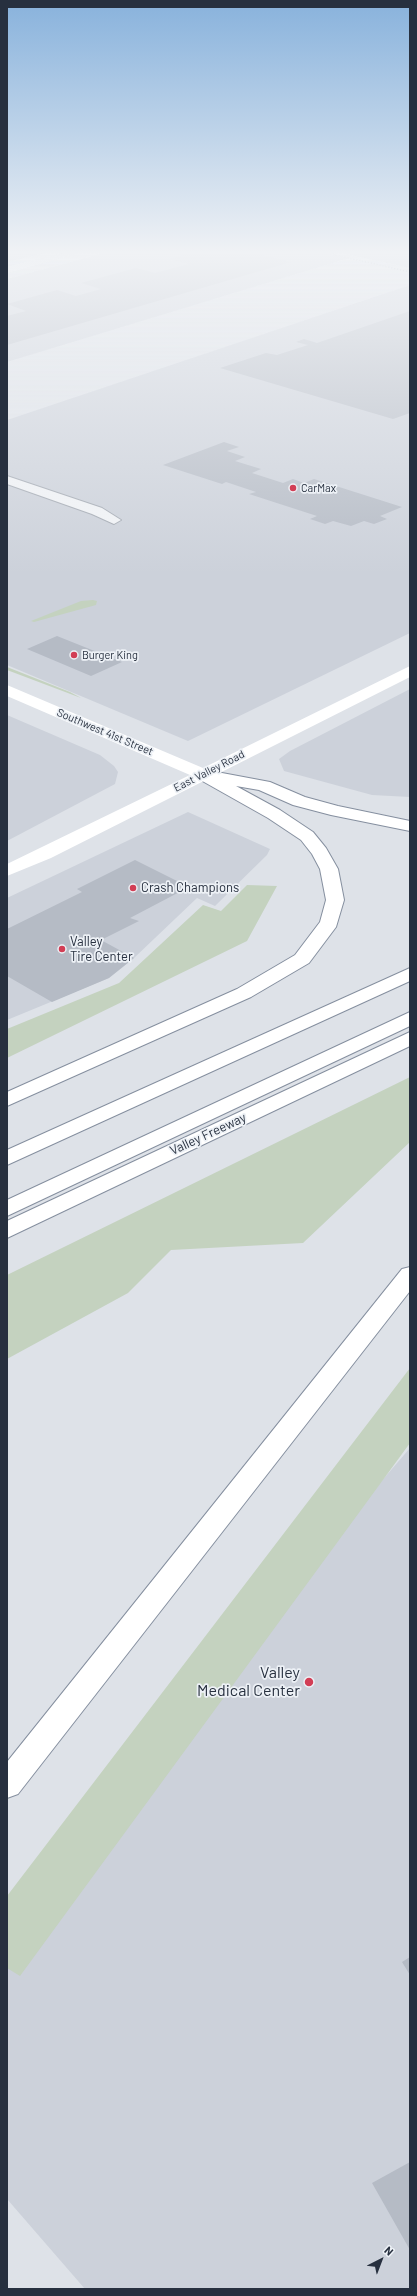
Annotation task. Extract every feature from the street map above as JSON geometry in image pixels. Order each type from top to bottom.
[{"type":"main road","name":"East Valley Road","points":[[7,871],[410,671]]},
{"type":"main road","name":"Southwest 41st Street","points":[[7,690],[203,774]]},
{"type":"main road","points":[[203,774],[264,786],[299,801],[337,811],[410,826]]},
{"type":"main road","points":[[7,1100],[244,993],[302,959],[328,923],[335,900],[329,869],[320,852],[307,836],[274,814],[203,774]]},
{"type":"main road","points":[[7,1158],[410,974]]},
{"type":"main road","points":[[7,1209],[410,1018]]},
{"type":"main road","name":"Valley Freeway","points":[[7,1230],[410,1038]]},
{"type":"main road","points":[[7,1786],[410,1276]]},
{"type":"street","points":[[7,480],[98,511],[114,520]]},
{"type":"shaded area","points":[[186,360],[410,360],[410,633],[188,741],[7,665],[7,420]]},
{"type":"shaded area","points":[[410,689],[410,797],[372,795],[284,771],[279,759],[290,751]]},
{"type":"shaded area","points":[[7,715],[100,755],[114,766],[118,772],[115,784],[7,841]]},
{"type":"shaded area","points":[[188,812],[270,849],[267,855],[215,906],[197,898],[134,958],[109,978],[7,1020],[7,898]]},
{"type":"shaded area","name":"Valley Medical Center","points":[[410,1448],[410,2289],[85,2289],[7,2199],[7,1916]]},
{"type":"green space","points":[[81,601],[97,601],[96,605],[34,622],[31,621]]},
{"type":"green space","points":[[7,667],[70,692],[81,698],[7,670]]},
{"type":"green space","points":[[247,885],[277,886],[247,941],[7,1058],[7,1029],[119,983],[203,905],[221,911]]},
{"type":"green space","points":[[410,1077],[410,1142],[303,1243],[171,1250],[128,1293],[7,1359],[7,1275]]},
{"type":"green space","points":[[410,1368],[410,1443],[20,1976],[7,1968],[7,1896]]},
{"type":"building","points":[[244,360],[410,360],[410,413],[393,419],[220,368]]},
{"type":"building","name":"CarMax","points":[[224,442],[239,447],[227,451],[245,457],[235,461],[261,469],[252,473],[283,483],[293,479],[304,483],[314,479],[402,507],[380,516],[387,519],[374,524],[364,521],[351,526],[333,521],[325,524],[310,519],[317,516],[249,494],[256,492],[226,482],[222,484],[163,465]]},
{"type":"building","name":"Burger King","points":[[57,636],[122,662],[91,676],[27,649]]},
{"type":"building","name":"Valley Tire Center","points":[[135,860],[189,887],[130,918],[139,921],[101,940],[134,958],[109,978],[52,1002],[7,976],[7,929],[82,892],[77,889]]},
{"type":"building","points":[[410,1957],[410,1975],[402,1962]]},
{"type":"building","points":[[410,2162],[410,2250],[372,2183]]},
{"type":"place","name":"CarMax","points":[[293,488]]},
{"type":"place","name":"Burger King","points":[[74,655]]},
{"type":"place","name":"Crash Champions","points":[[133,888]]},
{"type":"place","name":"Valley Tire Center","points":[[62,949]]},
{"type":"place","name":"Valley Medical Center","points":[[309,1682]]}]
